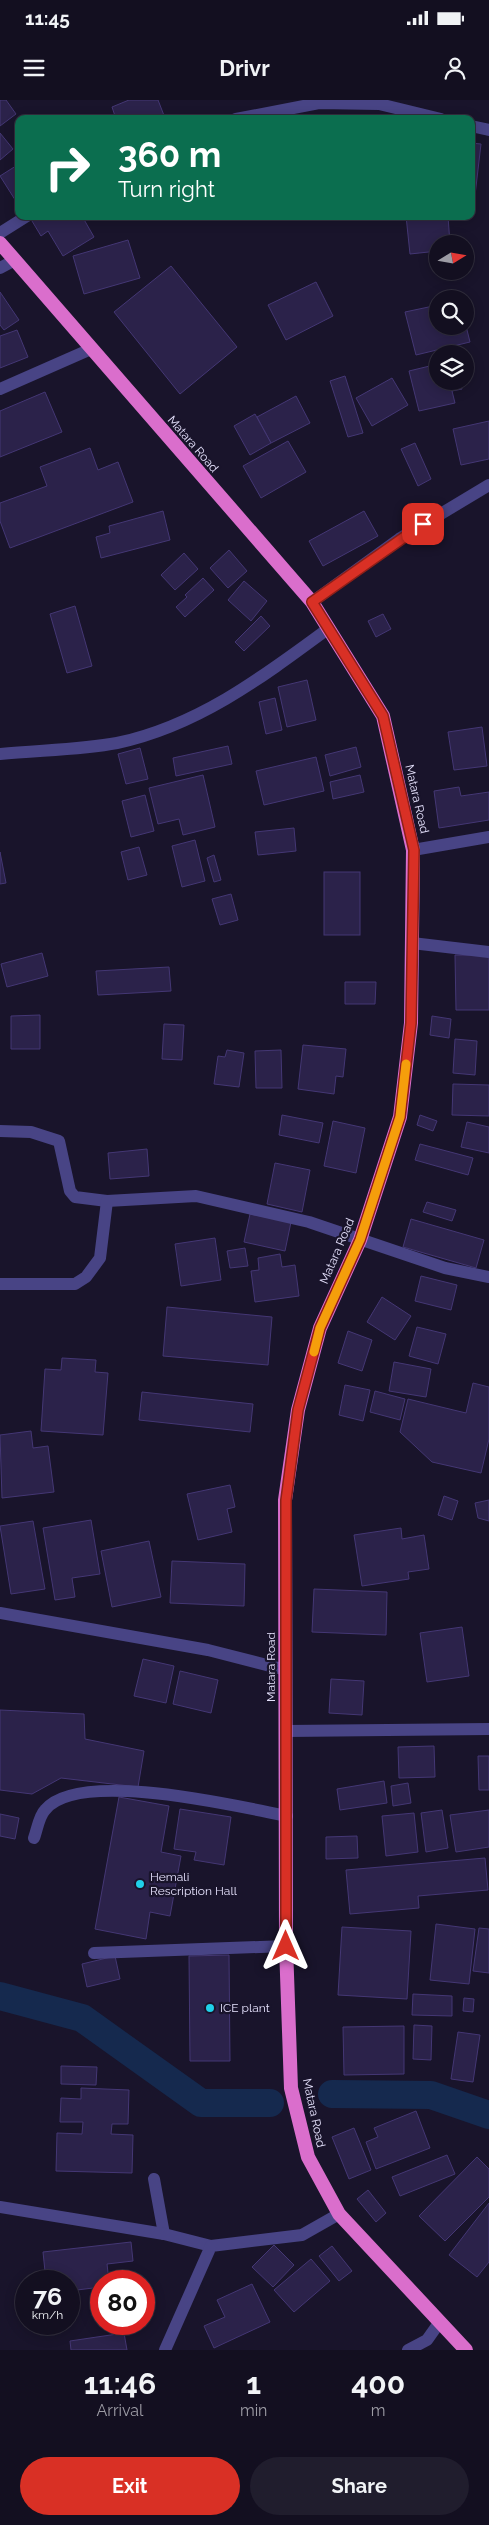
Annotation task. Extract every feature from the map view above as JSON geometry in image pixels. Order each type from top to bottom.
[{"type":"highway","name":"Matara Road","points":[[0,243],[312,602],[383,716],[414,850],[411,1023],[400,1117],[360,1240],[320,1328],[298,1410],[286,1500],[286,1946],[291,2088],[308,2157],[339,2214],[466,2350]]},
{"type":"street","points":[[257,115],[319,103],[379,104],[424,115]]},
{"type":"street","points":[[475,127],[489,130]]},
{"type":"street","points":[[0,233],[21,220]]},
{"type":"street","points":[[0,268],[13,260]]},
{"type":"street","points":[[0,389],[91,349]]},
{"type":"street","points":[[312,602],[399,539],[489,485]]},
{"type":"street","points":[[0,754],[117,743],[178,725],[256,682],[329,628]]},
{"type":"street","points":[[414,850],[489,837]]},
{"type":"street","points":[[412,943],[489,952]]},
{"type":"street","points":[[0,1132],[31,1132],[59,1142],[70,1191],[76,1197],[107,1201],[196,1196],[309,1222],[445,1268],[489,1277]]},
{"type":"street","points":[[0,1284],[75,1284],[86,1277],[100,1258],[107,1201]]},
{"type":"street","points":[[0,1613],[208,1650],[286,1670]]},
{"type":"street","points":[[286,1731],[489,1729]]},
{"type":"street","points":[[34,1838],[44,1810],[63,1797],[105,1791],[164,1793],[287,1816]]},
{"type":"street","points":[[94,1953],[286,1946]]},
{"type":"street","points":[[154,2179],[164,2234]]},
{"type":"street","points":[[0,2207],[164,2234],[211,2246],[302,2235],[339,2214]]},
{"type":"street","points":[[164,2350],[211,2246]]},
{"type":"street","points":[[408,2350],[427,2340],[439,2323]]},
{"type":"building","points":[[0,100],[6,100],[16,114],[0,126]]},
{"type":"building","points":[[129,100],[158,100],[164,115],[115,115],[112,107]]},
{"type":"building","points":[[0,133],[13,149],[0,160]]},
{"type":"building","points":[[475,143],[481,144],[475,195]]},
{"type":"building","points":[[15,167],[15,200],[0,176]]},
{"type":"building","points":[[84,220],[94,237],[63,256],[48,231],[41,236],[32,221]]},
{"type":"building","points":[[406,220],[448,220],[449,235],[429,235],[429,252],[410,254]]},
{"type":"building","points":[[128,240],[140,278],[84,294],[73,256]]},
{"type":"building","points":[[171,266],[237,347],[180,394],[114,312]]},
{"type":"building","points":[[316,282],[333,316],[286,340],[268,305]]},
{"type":"building","points":[[0,292],[19,320],[4,330],[0,325]]},
{"type":"building","points":[[429,307],[429,335],[468,335],[470,342],[458,345],[429,345],[429,352],[416,355],[405,312]]},
{"type":"building","points":[[17,330],[28,357],[0,368],[0,336]]},
{"type":"building","points":[[429,366],[429,390],[457,390],[452,391],[455,403],[419,411],[409,371]]},
{"type":"building","points":[[345,376],[363,433],[348,437],[330,381]]},
{"type":"building","points":[[392,378],[408,405],[372,426],[356,398]]},
{"type":"building","points":[[45,392],[62,432],[0,457],[0,411]]},
{"type":"building","points":[[296,396],[310,423],[271,443],[257,417]]},
{"type":"building","points":[[255,414],[271,443],[250,455],[234,426]]},
{"type":"building","points":[[489,421],[489,459],[461,465],[453,429]]},
{"type":"building","points":[[288,441],[306,472],[261,498],[243,466]]},
{"type":"building","points":[[415,443],[431,479],[418,486],[401,449]]},
{"type":"building","points":[[90,448],[98,470],[118,462],[133,502],[10,548],[0,521],[0,503],[47,486],[40,467]]},
{"type":"building","points":[[163,511],[170,540],[101,558],[96,537],[110,533],[109,526]]},
{"type":"building","points":[[364,511],[378,536],[323,566],[309,541]]},
{"type":"building","points":[[229,550],[247,571],[228,588],[210,568]]},
{"type":"building","points":[[184,553],[198,569],[175,590],[161,575]]},
{"type":"building","points":[[203,578],[214,590],[185,617],[176,607],[187,597],[185,595]]},
{"type":"building","points":[[244,581],[267,601],[251,621],[228,600]]},
{"type":"building","points":[[75,606],[92,666],[67,673],[50,614]]},
{"type":"building","points":[[383,614],[391,629],[376,637],[368,621]]},
{"type":"building","points":[[261,616],[270,626],[244,651],[235,642]]},
{"type":"building","points":[[307,680],[316,720],[287,727],[278,687]]},
{"type":"building","points":[[275,698],[282,730],[266,734],[259,702]]},
{"type":"building","points":[[482,727],[487,766],[454,770],[448,732]]},
{"type":"building","points":[[228,746],[232,764],[176,776],[173,758]]},
{"type":"building","points":[[356,747],[361,767],[330,776],[325,755]]},
{"type":"building","points":[[140,748],[148,779],[126,784],[118,754]]},
{"type":"building","points":[[316,757],[324,791],[264,805],[256,771]]},
{"type":"building","points":[[203,775],[215,827],[183,835],[179,819],[158,824],[149,788]]},
{"type":"building","points":[[360,775],[364,792],[333,799],[330,782]]},
{"type":"building","points":[[459,787],[461,796],[489,792],[489,820],[439,828],[434,791]]},
{"type":"building","points":[[145,795],[154,831],[131,837],[122,801]]},
{"type":"building","points":[[294,828],[296,851],[258,855],[255,832]]},
{"type":"building","points":[[195,840],[205,881],[182,887],[172,846]]},
{"type":"building","points":[[139,847],[147,875],[128,880],[121,852]]},
{"type":"building","points":[[0,852],[6,883],[0,884]]},
{"type":"building","points":[[214,855],[221,880],[214,882],[207,858]]},
{"type":"building","points":[[324,872],[360,872],[360,935],[324,935]]},
{"type":"building","points":[[231,894],[238,920],[220,925],[212,899]]},
{"type":"building","points":[[42,953],[48,976],[7,987],[1,964]]},
{"type":"building","points":[[455,955],[489,955],[489,1010],[456,1010]]},
{"type":"building","points":[[169,967],[171,991],[98,995],[96,971]]},
{"type":"building","points":[[345,982],[376,982],[375,1004],[345,1004]]},
{"type":"building","points":[[40,1015],[40,1049],[11,1049],[11,1016]]},
{"type":"building","points":[[432,1016],[451,1019],[449,1038],[430,1035]]},
{"type":"building","points":[[164,1024],[184,1025],[182,1060],[162,1059]]},
{"type":"building","points":[[455,1039],[477,1041],[475,1075],[453,1073]]},
{"type":"building","points":[[303,1045],[346,1049],[343,1077],[336,1076],[334,1094],[298,1089]]},
{"type":"building","points":[[227,1050],[244,1053],[239,1087],[214,1084],[218,1056],[225,1057]]},
{"type":"building","points":[[281,1050],[282,1088],[256,1088],[255,1051]]},
{"type":"building","points":[[453,1084],[489,1085],[489,1116],[452,1115]]},
{"type":"building","points":[[282,1115],[323,1123],[319,1143],[279,1135]]},
{"type":"building","points":[[420,1115],[437,1121],[433,1131],[417,1125]]},
{"type":"building","points":[[333,1121],[365,1128],[356,1173],[324,1166]]},
{"type":"building","points":[[467,1122],[489,1127],[489,1153],[461,1147]]},
{"type":"building","points":[[420,1144],[473,1158],[468,1175],[415,1160]]},
{"type":"building","points":[[147,1149],[149,1176],[110,1179],[108,1153]]},
{"type":"building","points":[[275,1163],[310,1170],[302,1212],[267,1204]]},
{"type":"building","points":[[427,1202],[456,1210],[452,1221],[423,1212]]},
{"type":"building","points":[[250,1214],[291,1222],[285,1251],[244,1242]]},
{"type":"building","points":[[411,1219],[484,1240],[476,1268],[403,1247]]},
{"type":"building","points":[[215,1238],[221,1280],[181,1286],[175,1244]]},
{"type":"building","points":[[245,1248],[248,1266],[230,1268],[227,1251]]},
{"type":"building","points":[[280,1254],[282,1267],[295,1265],[299,1296],[255,1302],[251,1271],[259,1270],[258,1258]]},
{"type":"building","points":[[421,1276],[457,1285],[451,1310],[415,1301]]},
{"type":"building","points":[[382,1297],[411,1316],[395,1340],[367,1322]]},
{"type":"building","points":[[167,1307],[272,1317],[268,1365],[163,1356]]},
{"type":"building","points":[[417,1327],[446,1334],[438,1364],[409,1356]]},
{"type":"building","points":[[348,1331],[372,1340],[362,1371],[338,1363]]},
{"type":"building","points":[[62,1358],[96,1360],[95,1372],[108,1373],[103,1435],[41,1431],[45,1369],[61,1370]]},
{"type":"building","points":[[394,1362],[431,1369],[426,1397],[389,1391]]},
{"type":"building","points":[[473,1383],[489,1387],[489,1439],[481,1473],[432,1462],[400,1432],[408,1399],[466,1413]]},
{"type":"building","points":[[345,1385],[370,1390],[363,1421],[339,1415]]},
{"type":"building","points":[[375,1391],[405,1399],[400,1420],[370,1412]]},
{"type":"building","points":[[142,1392],[253,1404],[250,1432],[139,1420]]},
{"type":"building","points":[[31,1431],[33,1448],[48,1446],[54,1492],[2,1498],[0,1435]]},
{"type":"building","points":[[230,1485],[235,1507],[227,1509],[232,1532],[198,1540],[187,1494]]},
{"type":"building","points":[[444,1496],[458,1501],[452,1520],[438,1515]]},
{"type":"building","points":[[489,1500],[489,1521],[478,1518],[475,1503]]},
{"type":"building","points":[[91,1520],[100,1574],[72,1578],[75,1597],[55,1600],[43,1528]]},
{"type":"building","points":[[33,1521],[45,1589],[11,1594],[0,1526]]},
{"type":"building","points":[[401,1528],[402,1539],[424,1535],[429,1569],[408,1572],[409,1579],[362,1586],[354,1535]]},
{"type":"building","points":[[149,1541],[161,1597],[112,1607],[101,1551]]},
{"type":"building","points":[[172,1561],[245,1564],[244,1606],[170,1603]]},
{"type":"building","points":[[314,1589],[387,1592],[386,1635],[312,1632]]},
{"type":"building","points":[[462,1627],[469,1676],[427,1682],[420,1633]]},
{"type":"building","points":[[143,1659],[174,1666],[166,1703],[134,1696]]},
{"type":"building","points":[[180,1671],[218,1680],[211,1713],[173,1704]]},
{"type":"building","points":[[331,1679],[364,1681],[362,1715],[329,1713]]},
{"type":"building","points":[[0,1710],[84,1714],[85,1739],[144,1751],[138,1787],[61,1778],[32,1794],[0,1790]]},
{"type":"building","points":[[434,1746],[435,1777],[399,1778],[398,1747]]},
{"type":"building","points":[[478,1756],[489,1756],[489,1790],[479,1790]]},
{"type":"building","points":[[384,1781],[387,1803],[340,1810],[337,1789]]},
{"type":"building","points":[[408,1783],[411,1803],[393,1806],[391,1786]]},
{"type":"building","name":"Hemali Rescription Hall","points":[[119,1797],[169,1806],[161,1852],[181,1856],[170,1916],[150,1912],[146,1939],[95,1929]]},
{"type":"building","points":[[180,1809],[231,1817],[224,1865],[194,1860],[196,1852],[174,1849]]},
{"type":"building","points":[[442,1810],[448,1848],[426,1852],[421,1813]]},
{"type":"building","points":[[489,1810],[489,1847],[456,1852],[450,1815]]},
{"type":"building","points":[[414,1813],[418,1852],[386,1856],[382,1816]]},
{"type":"building","points":[[0,1814],[19,1818],[15,1839],[0,1836]]},
{"type":"building","points":[[357,1836],[358,1858],[326,1859],[326,1837]]},
{"type":"building","points":[[485,1858],[488,1890],[418,1896],[419,1908],[350,1914],[346,1870]]},
{"type":"building","points":[[436,1924],[475,1929],[469,1984],[430,1980]]},
{"type":"building","points":[[342,1927],[411,1931],[407,1999],[338,1995]]},
{"type":"building","points":[[479,1928],[489,1929],[489,1973],[473,1971]]},
{"type":"building","name":"ICE plant","points":[[229,1955],[230,2061],[190,2061],[189,1956]]},
{"type":"building","points":[[115,1956],[120,1979],[87,1987],[82,1964]]},
{"type":"building","points":[[413,1994],[452,1996],[452,2016],[412,2015]]},
{"type":"building","points":[[464,1998],[474,1999],[473,2012],[463,2011]]},
{"type":"building","points":[[414,2025],[432,2026],[431,2060],[413,2059]]},
{"type":"building","points":[[404,2026],[404,2074],[344,2075],[343,2027]]},
{"type":"building","points":[[458,2032],[480,2035],[473,2082],[451,2079]]},
{"type":"building","points":[[61,2066],[97,2067],[96,2085],[61,2084]]},
{"type":"building","points":[[81,2088],[129,2090],[128,2124],[112,2124],[111,2134],[133,2135],[132,2173],[56,2171],[57,2133],[82,2134],[83,2122],[60,2122],[61,2098],[81,2099]]},
{"type":"building","points":[[416,2111],[430,2148],[376,2169],[366,2142],[378,2137],[374,2128]]},
{"type":"building","points":[[354,2128],[371,2170],[349,2179],[332,2137]]},
{"type":"building","points":[[447,2155],[455,2174],[400,2196],[392,2177]]},
{"type":"building","points":[[477,2157],[489,2169],[489,2197],[445,2241],[419,2216]]},
{"type":"building","points":[[368,2190],[386,2213],[376,2222],[357,2199]]},
{"type":"building","points":[[489,2203],[489,2262],[477,2277],[449,2255]]},
{"type":"building","points":[[131,2242],[133,2261],[107,2264],[108,2270],[90,2270],[90,2288],[80,2290],[80,2270],[45,2270],[43,2252]]},
{"type":"building","points":[[274,2245],[294,2265],[273,2287],[252,2267]]},
{"type":"building","points":[[332,2246],[352,2271],[339,2281],[319,2256]]},
{"type":"building","points":[[311,2259],[330,2281],[294,2312],[274,2290]]},
{"type":"building","points":[[252,2284],[270,2322],[214,2348],[204,2326],[225,2317],[217,2300]]},
{"type":"building","points":[[110,2335],[124,2335],[127,2350],[71,2350],[70,2341]]},
{"type":"waterway","points":[[0,1996],[82,2018],[201,2103],[270,2103]]},
{"type":"waterway","points":[[332,2094],[431,2095],[489,2115]]},
{"type":"slow traffic","points":[[314,1352],[320,1328],[360,1240],[400,1117],[406,1064]]},
{"type":"place","name":"Hemali Rescription Hall","points":[[140,1884]]},
{"type":"place","name":"ICE plant","points":[[210,2008]]},
{"type":"route","points":[[286,1946],[286,1500],[298,1410],[320,1328],[360,1240],[400,1117],[411,1023],[414,850],[383,716],[312,602],[399,539],[423,524]]}]
